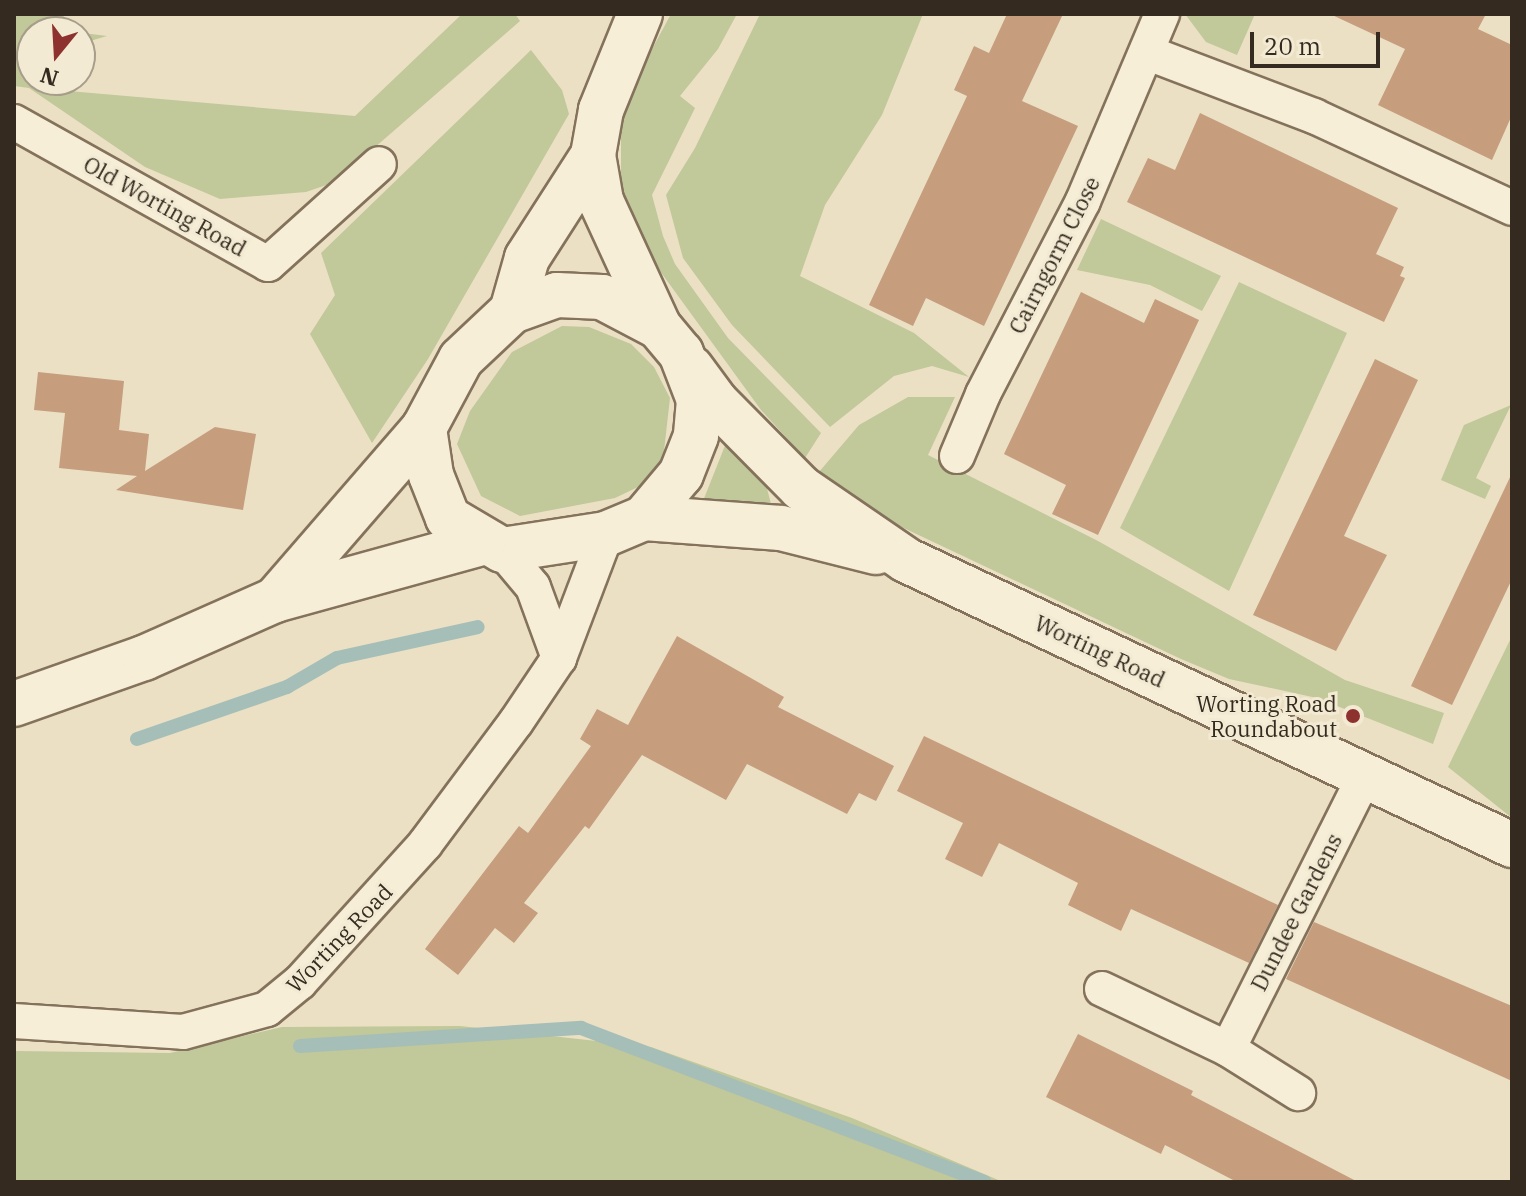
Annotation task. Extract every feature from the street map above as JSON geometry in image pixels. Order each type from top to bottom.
[{"type":"main road","points":[[14,704],[144,658],[275,600],[492,547],[625,526],[681,474],[696,436],[699,400],[601,201],[593,155],[601,110],[640,14]]},
{"type":"main road","points":[[512,311],[527,258],[593,155]]},
{"type":"main road","points":[[275,600],[424,428],[461,359],[512,311],[557,295],[602,297],[670,340]]},
{"type":"main road","name":"Worting Road","points":[[670,340],[716,402],[801,488],[906,560],[1512,845]]},
{"type":"main road","points":[[424,428],[431,475],[448,518],[492,547]]},
{"type":"main road","name":"Worting Road","points":[[625,526],[781,528],[906,560]]},
{"type":"street","name":"Cairngorm Close","points":[[957,456],[983,394],[1083,201],[1162,14]]},
{"type":"street","points":[[1148,53],[1314,116],[1512,208]]},
{"type":"street","name":"Old Worting Road","points":[[14,122],[268,264],[379,164]]},
{"type":"street","name":"Worting Road","points":[[14,1021],[183,1032],[267,1009],[300,982],[391,885],[559,658],[625,526]]},
{"type":"street","points":[[492,547],[533,587],[559,658]]},
{"type":"street","name":"Dundee Gardens","points":[[1228,1049],[1365,776]]},
{"type":"street","points":[[1102,989],[1228,1049],[1298,1093]]},
{"type":"green space","points":[[14,14],[61,14],[63,16],[16,16],[14,86]]},
{"type":"green space","points":[[462,14],[515,14],[520,21],[335,182],[306,192],[220,199],[145,167],[41,96],[96,96],[96,93],[355,116]]},
{"type":"green space","points":[[671,14],[737,14],[718,49],[680,96],[695,108],[652,195],[663,236],[675,264],[728,338],[821,433],[805,458],[761,410],[652,260],[621,190],[621,127],[632,86]]},
{"type":"green space","points":[[760,14],[923,14],[882,115],[825,205],[800,276],[914,333],[969,377],[932,366],[894,376],[830,427],[732,325],[683,258],[666,195],[695,148]]},
{"type":"green space","points":[[1185,14],[1255,14],[1237,55],[1206,42]]},
{"type":"green space","points":[[531,50],[562,90],[569,114],[428,359],[372,443],[310,334],[335,295],[321,253]]},
{"type":"green space","points":[[1101,219],[1221,276],[1202,311],[1150,285],[1077,270]]},
{"type":"green space","points":[[1239,282],[1347,333],[1229,591],[1120,528]]},
{"type":"green space","points":[[562,326],[589,327],[631,344],[654,367],[670,398],[663,460],[640,486],[615,498],[520,516],[481,496],[457,444],[470,411],[512,352]]},
{"type":"green space","points":[[908,397],[955,397],[928,455],[1098,541],[1345,680],[1444,713],[1433,744],[1317,698],[1229,679],[1181,659],[891,522],[819,472],[859,425]]},
{"type":"green space","points":[[1511,405],[1476,478],[1491,486],[1485,499],[1441,480],[1464,425]]},
{"type":"green space","points":[[730,433],[762,469],[771,504],[703,501]]},
{"type":"green space","points":[[1512,636],[1512,818],[1448,767]]},
{"type":"green space","points":[[460,1026],[651,1047],[852,1118],[1003,1182],[14,1182],[14,1051],[170,1053],[282,1027]]},
{"type":"building","points":[[1007,14],[1063,14],[1022,101],[1078,126],[984,326],[926,298],[913,326],[869,305],[967,96],[954,90],[974,46],[989,53]]},
{"type":"building","points":[[1330,14],[1486,14],[1478,29],[1512,45],[1512,115],[1492,160],[1378,105],[1405,49]]},
{"type":"building","points":[[1200,113],[1398,208],[1376,254],[1404,267],[1400,276],[1405,278],[1384,322],[1127,202],[1148,158],[1175,170]]},
{"type":"building","points":[[1081,292],[1144,323],[1155,299],[1199,320],[1098,535],[1052,514],[1066,485],[1004,454]]},
{"type":"building","points":[[1375,359],[1418,380],[1344,536],[1387,555],[1336,651],[1253,615]]},
{"type":"building","points":[[38,372],[124,381],[119,430],[149,434],[145,471],[215,427],[256,434],[243,510],[116,490],[137,476],[59,468],[65,413],[34,410]]},
{"type":"building","points":[[1512,473],[1512,579],[1452,705],[1411,686]]},
{"type":"building","points":[[677,636],[784,697],[778,707],[894,766],[876,801],[859,793],[847,814],[747,764],[726,800],[642,755],[589,829],[585,826],[524,903],[538,913],[514,943],[495,928],[458,975],[425,949],[519,826],[528,833],[591,746],[580,739],[597,709],[628,725]]},
{"type":"building","points":[[924,736],[1278,905],[1249,963],[1131,909],[1121,931],[1068,905],[1078,883],[999,843],[982,877],[945,859],[963,823],[897,791]]},
{"type":"building","points":[[1314,922],[1512,1006],[1512,1081],[1286,979]]},
{"type":"building","points":[[1078,1034],[1193,1091],[1191,1095],[1358,1182],[1237,1182],[1165,1145],[1161,1154],[1046,1097]]},
{"type":"waterway","points":[[137,739],[287,687],[337,658],[478,627]]},
{"type":"waterway","points":[[300,1046],[581,1028],[985,1182]]},
{"type":"place","name":"Worting Road Roundabout","points":[[1353,716]]}]
